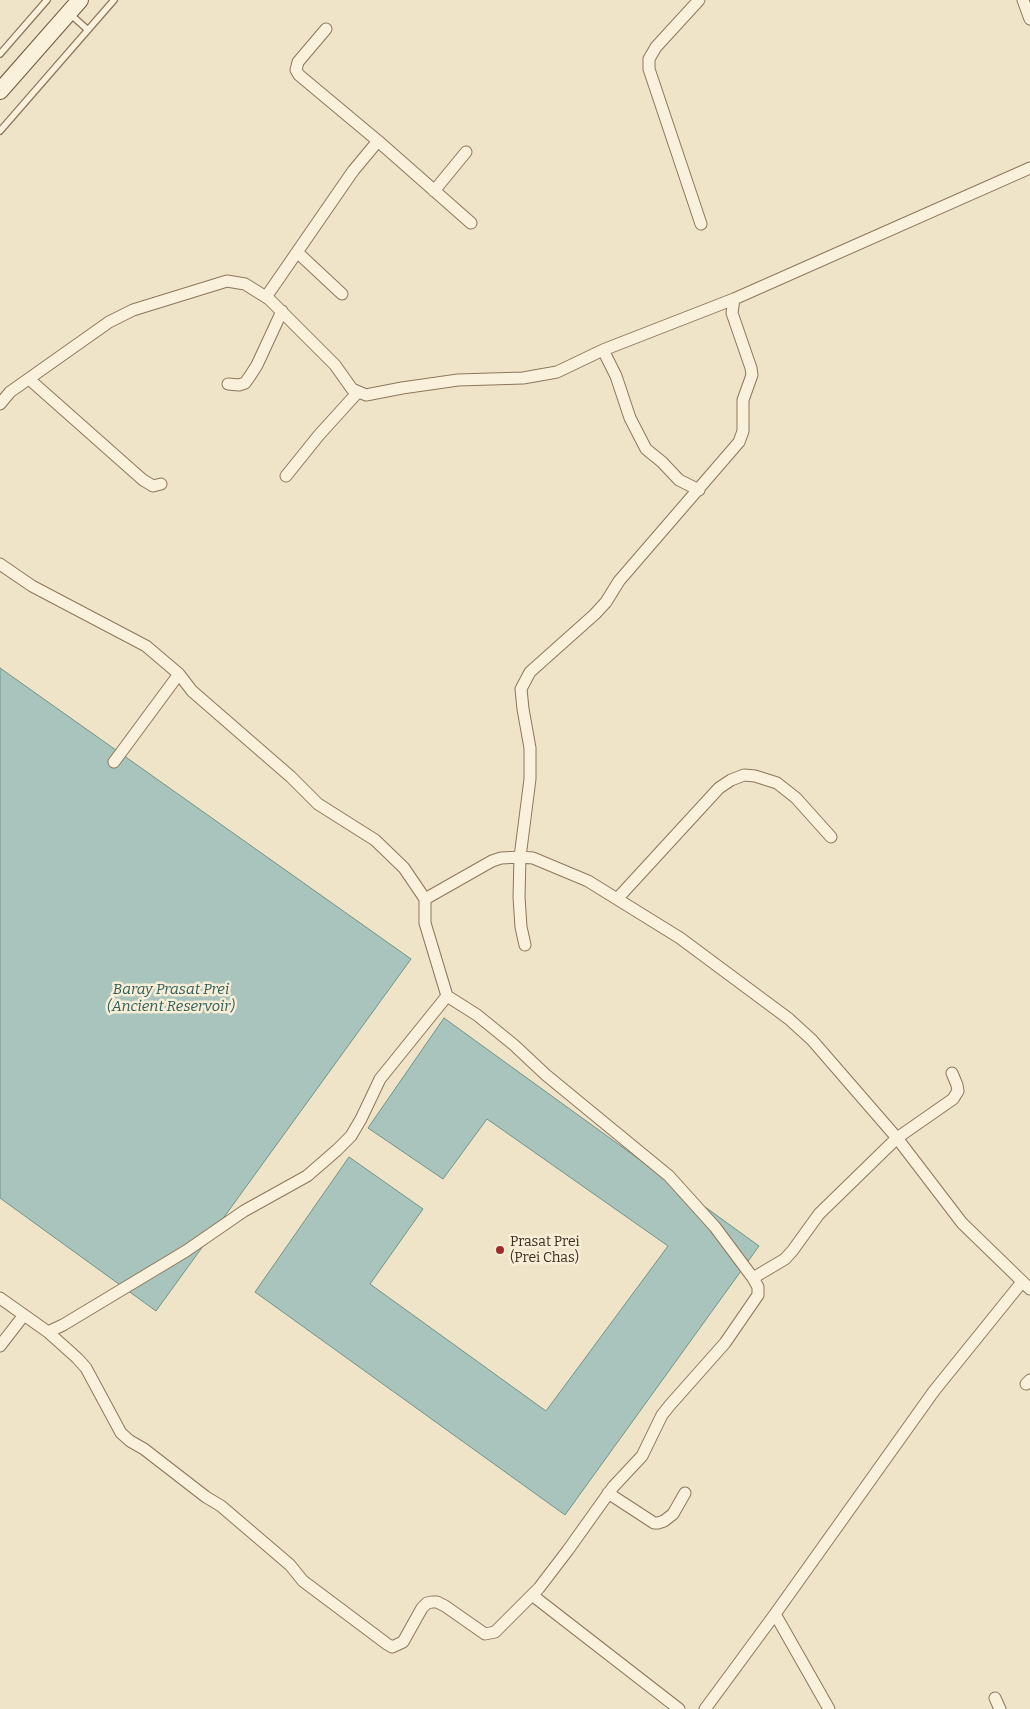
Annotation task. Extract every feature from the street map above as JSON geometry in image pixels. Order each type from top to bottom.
[{"type":"main road","points":[[0,92],[80,0]]},
{"type":"street","points":[[699,0],[656,47],[649,59],[649,69],[701,224]]},
{"type":"street","points":[[1023,0],[1030,19]]},
{"type":"street","points":[[326,29],[298,62],[296,70],[298,75],[378,141],[471,223]]},
{"type":"street","points":[[266,297],[353,171],[378,141]]},
{"type":"street","points":[[434,191],[466,152]]},
{"type":"street","points":[[0,404],[10,392],[109,322],[132,310],[227,281],[245,284],[266,297],[335,365],[352,389],[366,395],[458,380],[523,378],[558,372],[603,350],[734,299],[1030,168]]},
{"type":"street","points":[[297,252],[342,294]]},
{"type":"street","points":[[524,945],[519,897],[520,856],[530,780],[530,748],[521,694],[524,682],[530,672],[606,602],[619,581],[739,442],[743,431],[743,400],[752,375],[732,313],[734,299]]},
{"type":"street","points":[[228,384],[239,385],[250,376],[282,311]]},
{"type":"street","points":[[603,350],[616,376],[630,418],[646,449],[662,462],[678,480],[698,490]]},
{"type":"street","points":[[29,379],[144,480],[153,486],[161,484]]},
{"type":"street","points":[[286,476],[319,435],[358,392]]},
{"type":"street","points":[[0,564],[32,586],[146,646],[179,674],[192,691],[318,804],[375,840],[404,868],[425,899],[425,923],[448,996],[477,1015],[546,1075],[669,1176],[715,1226],[758,1287],[758,1295],[725,1343],[666,1410],[642,1456],[608,1493],[568,1550],[532,1595],[499,1629],[485,1634],[445,1606],[437,1602],[427,1603],[422,1608],[403,1642],[392,1647],[303,1581],[290,1565],[221,1506],[121,1433],[86,1368],[48,1332],[0,1298]]},
{"type":"street","points":[[114,762],[179,674]]},
{"type":"street","points":[[617,899],[719,788],[731,780],[744,775],[755,776],[777,783],[796,798],[831,837]]},
{"type":"street","points":[[425,899],[492,861],[520,856],[533,858],[579,877],[680,938],[789,1019],[812,1040],[897,1138],[962,1223],[1026,1286],[934,1391],[705,1709]]},
{"type":"street","points":[[48,1332],[72,1320],[186,1251],[244,1211],[307,1176],[350,1136],[362,1119],[380,1080],[448,996]]},
{"type":"street","points":[[753,1278],[785,1259],[819,1214],[897,1138],[956,1096],[958,1092],[957,1085],[952,1073]]},
{"type":"street","points":[[0,1346],[24,1315]]},
{"type":"street","points":[[608,1493],[654,1523],[664,1522],[673,1514],[685,1493]]},
{"type":"street","points":[[532,1595],[679,1709]]},
{"type":"street","points":[[775,1614],[829,1709]]},
{"type":"lane","points":[[0,54],[47,0]]},
{"type":"lane","points":[[0,131],[114,0]]},
{"type":"lane","points":[[69,13],[88,30]]},
{"type":"water","name":"Baray Prasat Prei (Ancient Reservoir)","points":[[0,668],[411,959],[156,1311],[0,1198]]},
{"type":"water","points":[[444,1018],[759,1246],[565,1515],[255,1292],[349,1157],[423,1209],[370,1284],[546,1411],[668,1246],[487,1119],[443,1179],[368,1128]]},
{"type":"place","name":"Prasat Prei (Prei Chas)","points":[[500,1250]]}]
